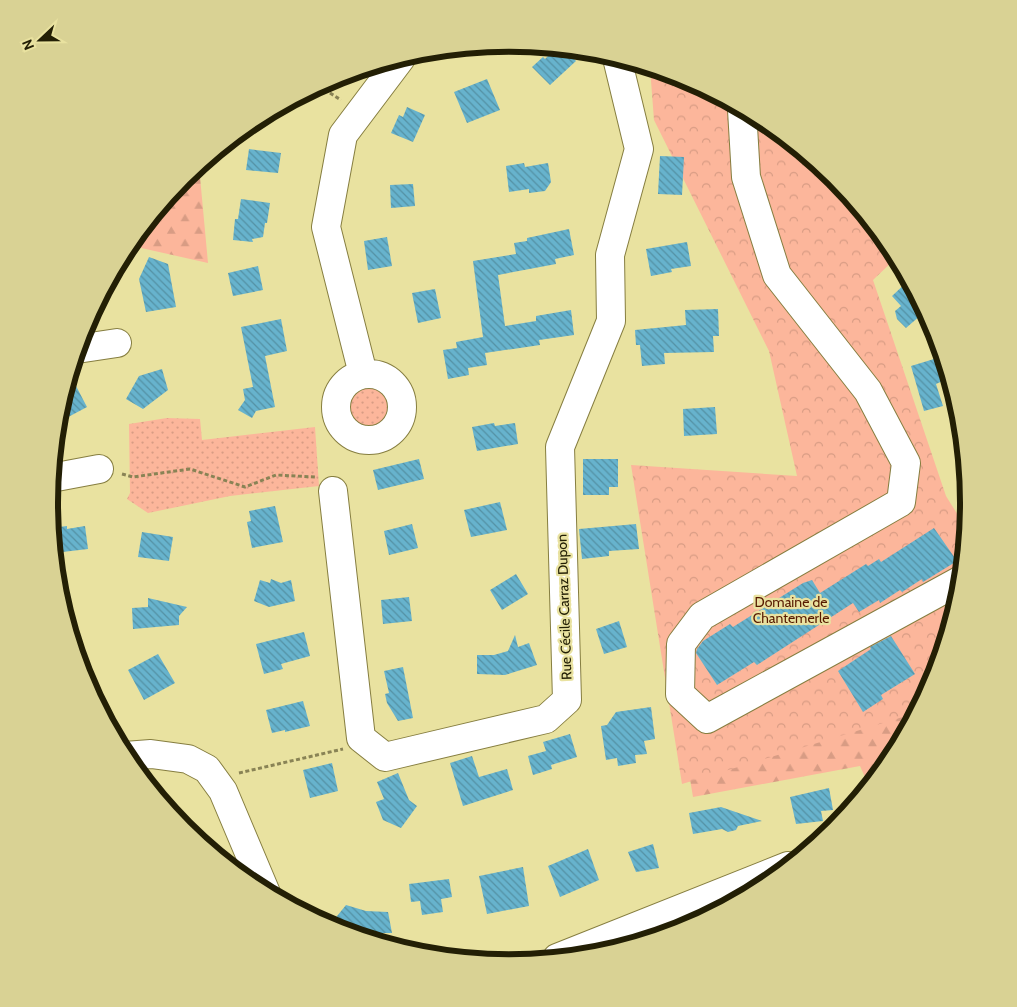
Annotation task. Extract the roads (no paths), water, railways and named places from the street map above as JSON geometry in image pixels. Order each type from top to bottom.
[{"type":"street","name":"Rue Cécile Carraz Dupon","points":[[333,491],[361,738],[385,756],[546,719],[567,700],[560,447],[611,321],[610,255],[639,149],[619,67]]},
{"type":"street","points":[[363,374],[326,227],[343,135],[394,68]]},
{"type":"street","points":[[743,118],[746,177],[777,275],[868,391],[906,464],[901,502],[702,616],[681,644],[680,694],[707,719],[952,585]]},
{"type":"street","points":[[85,348],[118,342]]},
{"type":"street","points":[[58,477],[99,469]]},
{"type":"street","points":[[135,755],[151,754],[188,759],[206,769],[223,791],[260,879]]},
{"type":"street","points":[[576,949],[672,907],[764,875]]},
{"type":"park label","name":"Domaine de Chantemerle","points":[[791,610]]}]
